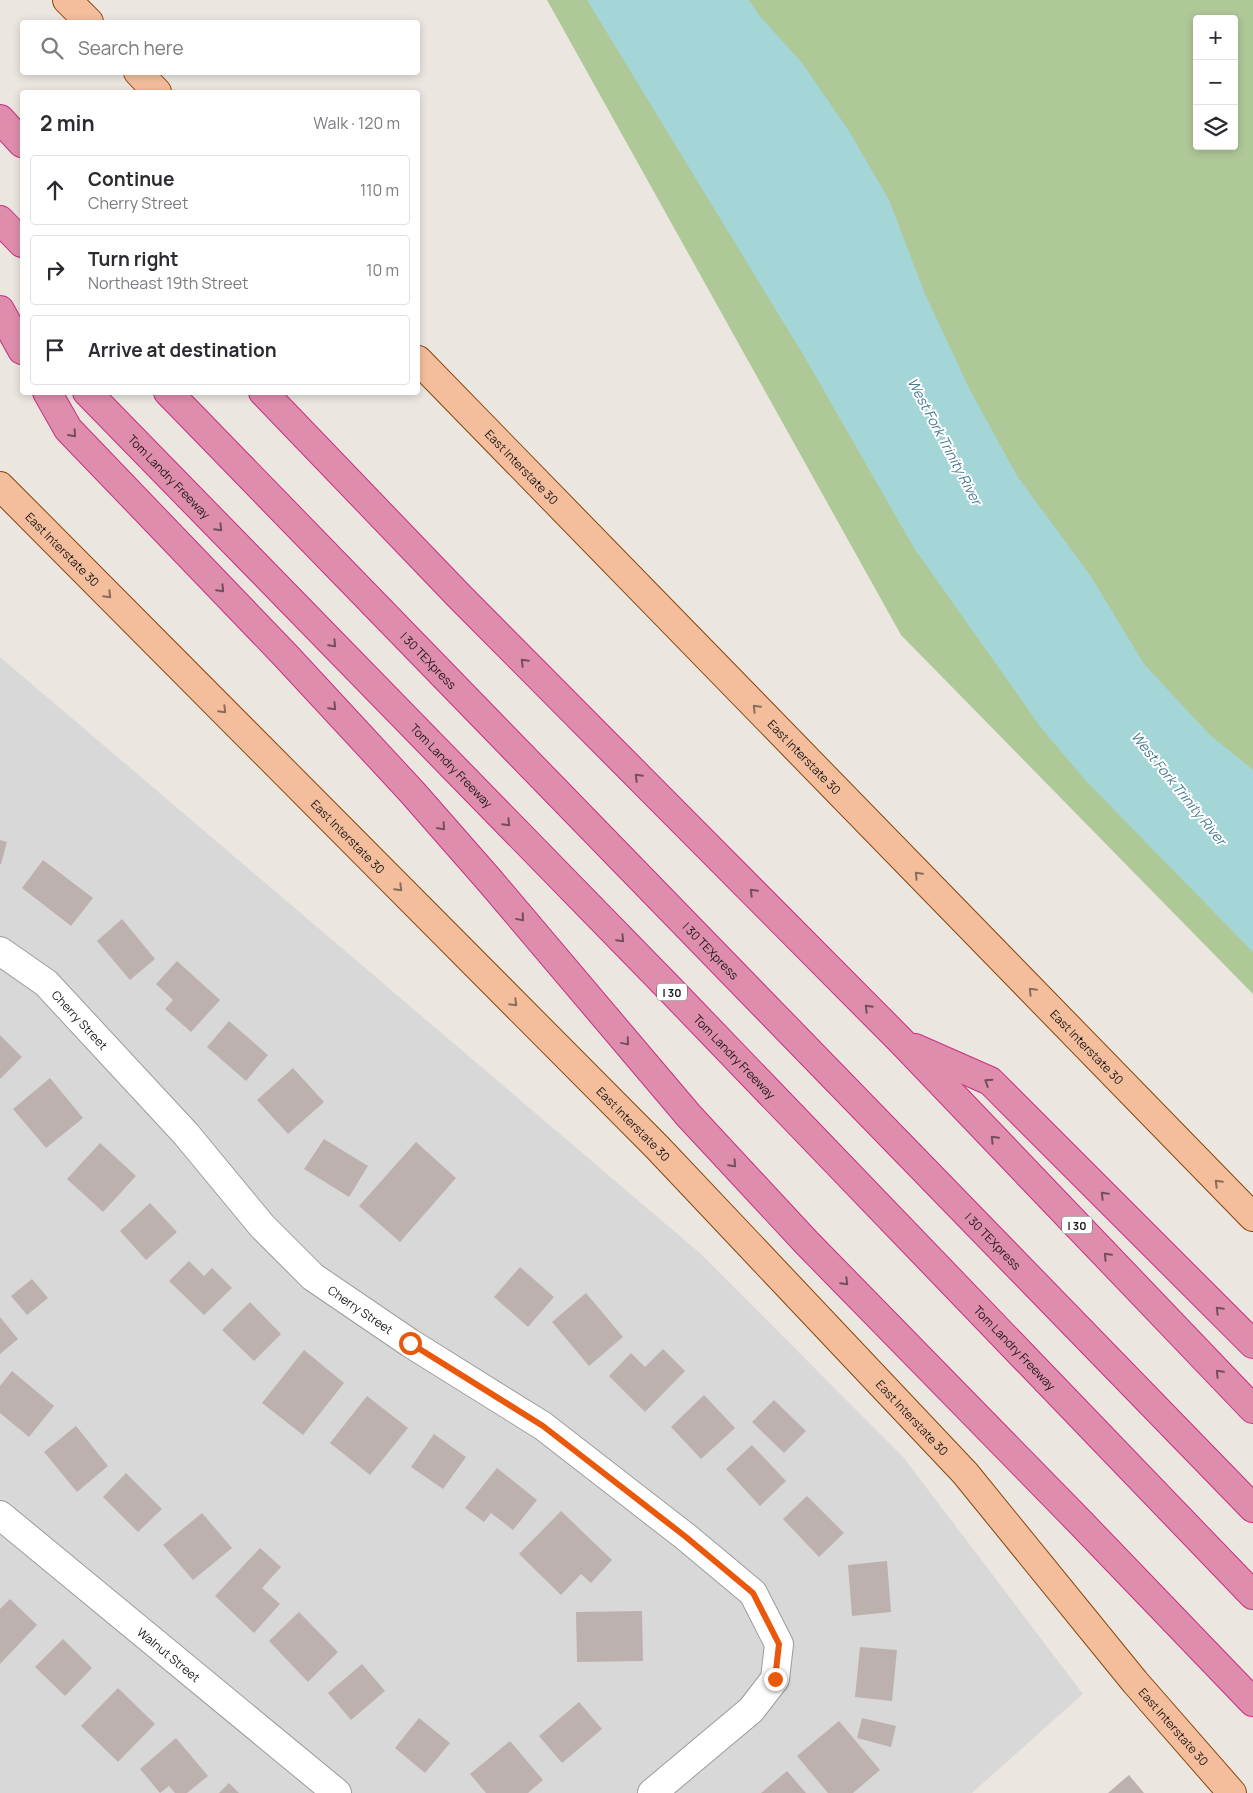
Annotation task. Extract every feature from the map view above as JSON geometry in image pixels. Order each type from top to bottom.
[{"type":"highway","points":[[0,119],[20,141]]},
{"type":"highway","points":[[0,220],[20,241]]},
{"type":"highway","points":[[0,303],[20,324]]},
{"type":"highway","points":[[0,310],[20,346]]},
{"type":"highway","points":[[49,395],[68,429],[286,656],[412,792],[695,1123],[807,1243],[1253,1702]]},
{"type":"highway","name":"Tom Landry Freeway","points":[[90,395],[675,994],[1253,1595]]},
{"type":"highway","name":"I 30 TEXpress","points":[[171,395],[1253,1508]]},
{"type":"highway","name":"I 30","points":[[266,395],[460,598],[902,1042],[1253,1409]]},
{"type":"highway","points":[[902,1042],[990,1081],[1253,1344]]},
{"type":"main road","points":[[67,0],[87,20]]},
{"type":"main road","points":[[141,75],[155,90]]},
{"type":"main road","name":"East Interstate 30","points":[[420,362],[1253,1217]]},
{"type":"main road","name":"East Interstate 30","points":[[0,486],[656,1147],[952,1459],[972,1481],[1135,1682],[1232,1793]]},
{"type":"street","name":"Cherry Street","points":[[0,951],[46,983],[186,1134],[262,1226],[313,1277],[410,1343],[543,1426],[686,1537],[753,1593],[779,1644],[775,1679],[751,1710],[652,1793]]},
{"type":"street","name":"Walnut Street","points":[[0,1515],[337,1793]]},
{"type":"shaded area","points":[[0,657],[701,1254],[904,1458],[1083,1694],[972,1793],[0,1793]]},
{"type":"green space","points":[[547,0],[1253,0],[1253,994],[901,635]]},
{"type":"water","name":"West Fork Trinity River","points":[[587,0],[749,0],[759,15],[802,63],[849,131],[889,200],[925,294],[969,388],[1017,476],[1090,575],[1144,664],[1209,734],[1253,770],[1253,952],[1086,781],[1042,729],[914,548],[807,361]]},
{"type":"building","points":[[0,840],[7,842],[1,864],[0,864]]},
{"type":"building","points":[[43,860],[93,898],[71,926],[22,888]]},
{"type":"building","points":[[122,919],[155,959],[130,980],[97,941]]},
{"type":"building","points":[[177,961],[220,1000],[191,1032],[165,1009],[173,1000],[156,984]]},
{"type":"building","points":[[229,1021],[268,1055],[246,1081],[207,1047]]},
{"type":"building","points":[[0,1035],[22,1057],[0,1079]]},
{"type":"building","points":[[293,1068],[324,1102],[288,1134],[257,1100]]},
{"type":"building","points":[[50,1078],[83,1118],[46,1148],[13,1109]]},
{"type":"building","points":[[324,1139],[368,1166],[349,1197],[304,1169]]},
{"type":"building","points":[[416,1142],[456,1178],[400,1242],[359,1206]]},
{"type":"building","points":[[100,1143],[136,1176],[103,1212],[67,1179]]},
{"type":"building","points":[[150,1203],[177,1232],[146,1260],[120,1231]]},
{"type":"building","points":[[189,1261],[204,1276],[212,1268],[232,1288],[204,1315],[169,1281]]},
{"type":"building","points":[[520,1267],[554,1297],[528,1327],[494,1297]]},
{"type":"building","points":[[32,1279],[48,1298],[27,1315],[11,1296]]},
{"type":"building","points":[[586,1293],[623,1337],[589,1366],[552,1322]]},
{"type":"building","points":[[250,1302],[281,1334],[254,1361],[222,1330]]},
{"type":"building","points":[[0,1317],[18,1339],[0,1354]]},
{"type":"building","points":[[663,1349],[685,1371],[645,1412],[609,1376],[631,1353],[645,1367]]},
{"type":"building","points":[[304,1350],[344,1383],[303,1435],[262,1403]]},
{"type":"building","points":[[12,1371],[54,1406],[29,1437],[0,1413],[0,1386]]},
{"type":"building","points":[[704,1395],[735,1428],[701,1459],[671,1427]]},
{"type":"building","points":[[367,1396],[408,1428],[370,1475],[330,1443]]},
{"type":"building","points":[[774,1400],[806,1431],[784,1453],[752,1422]]},
{"type":"building","points":[[76,1426],[108,1466],[77,1492],[44,1452]]},
{"type":"building","points":[[434,1434],[466,1457],[443,1489],[411,1467]]},
{"type":"building","points":[[752,1445],[786,1481],[760,1506],[726,1469]]},
{"type":"building","points":[[497,1468],[537,1500],[513,1530],[491,1513],[484,1522],[465,1508]]},
{"type":"building","points":[[126,1473],[162,1509],[138,1532],[103,1497]]},
{"type":"building","points":[[807,1496],[844,1533],[819,1557],[783,1519]]},
{"type":"building","points":[[561,1511],[612,1560],[591,1583],[581,1574],[561,1595],[519,1554]]},
{"type":"building","points":[[202,1513],[232,1548],[193,1580],[163,1545]]},
{"type":"building","points":[[260,1548],[281,1567],[262,1588],[280,1604],[254,1633],[215,1596]]},
{"type":"building","points":[[887,1561],[891,1612],[852,1616],[848,1565]]},
{"type":"building","points":[[10,1599],[37,1625],[0,1664],[0,1609]]},
{"type":"building","points":[[642,1611],[643,1661],[577,1662],[576,1612]]},
{"type":"building","points":[[299,1612],[338,1652],[308,1682],[269,1641]]},
{"type":"building","points":[[63,1639],[92,1668],[65,1696],[35,1667]]},
{"type":"building","points":[[860,1647],[897,1650],[892,1701],[855,1697]]},
{"type":"building","points":[[362,1664],[385,1691],[351,1720],[328,1693]]},
{"type":"building","points":[[118,1688],[155,1724],[118,1762],[81,1726]]},
{"type":"building","points":[[579,1702],[602,1729],[562,1763],[539,1736]]},
{"type":"building","points":[[419,1718],[450,1743],[425,1773],[395,1748]]},
{"type":"building","points":[[862,1718],[896,1726],[891,1747],[857,1738]]},
{"type":"building","points":[[839,1721],[880,1770],[853,1793],[828,1793],[797,1756]]},
{"type":"building","points":[[176,1738],[208,1776],[187,1793],[175,1793],[169,1786],[160,1793],[140,1769]]},
{"type":"building","points":[[510,1741],[543,1780],[528,1793],[486,1793],[470,1774]]},
{"type":"building","points":[[787,1771],[806,1793],[761,1793]]},
{"type":"building","points":[[1129,1775],[1144,1793],[1108,1793]]},
{"type":"building","points":[[229,1783],[239,1793],[219,1793]]},
{"type":"route","points":[[410,1343],[543,1426],[686,1537],[753,1593],[779,1644],[775,1679]]}]
